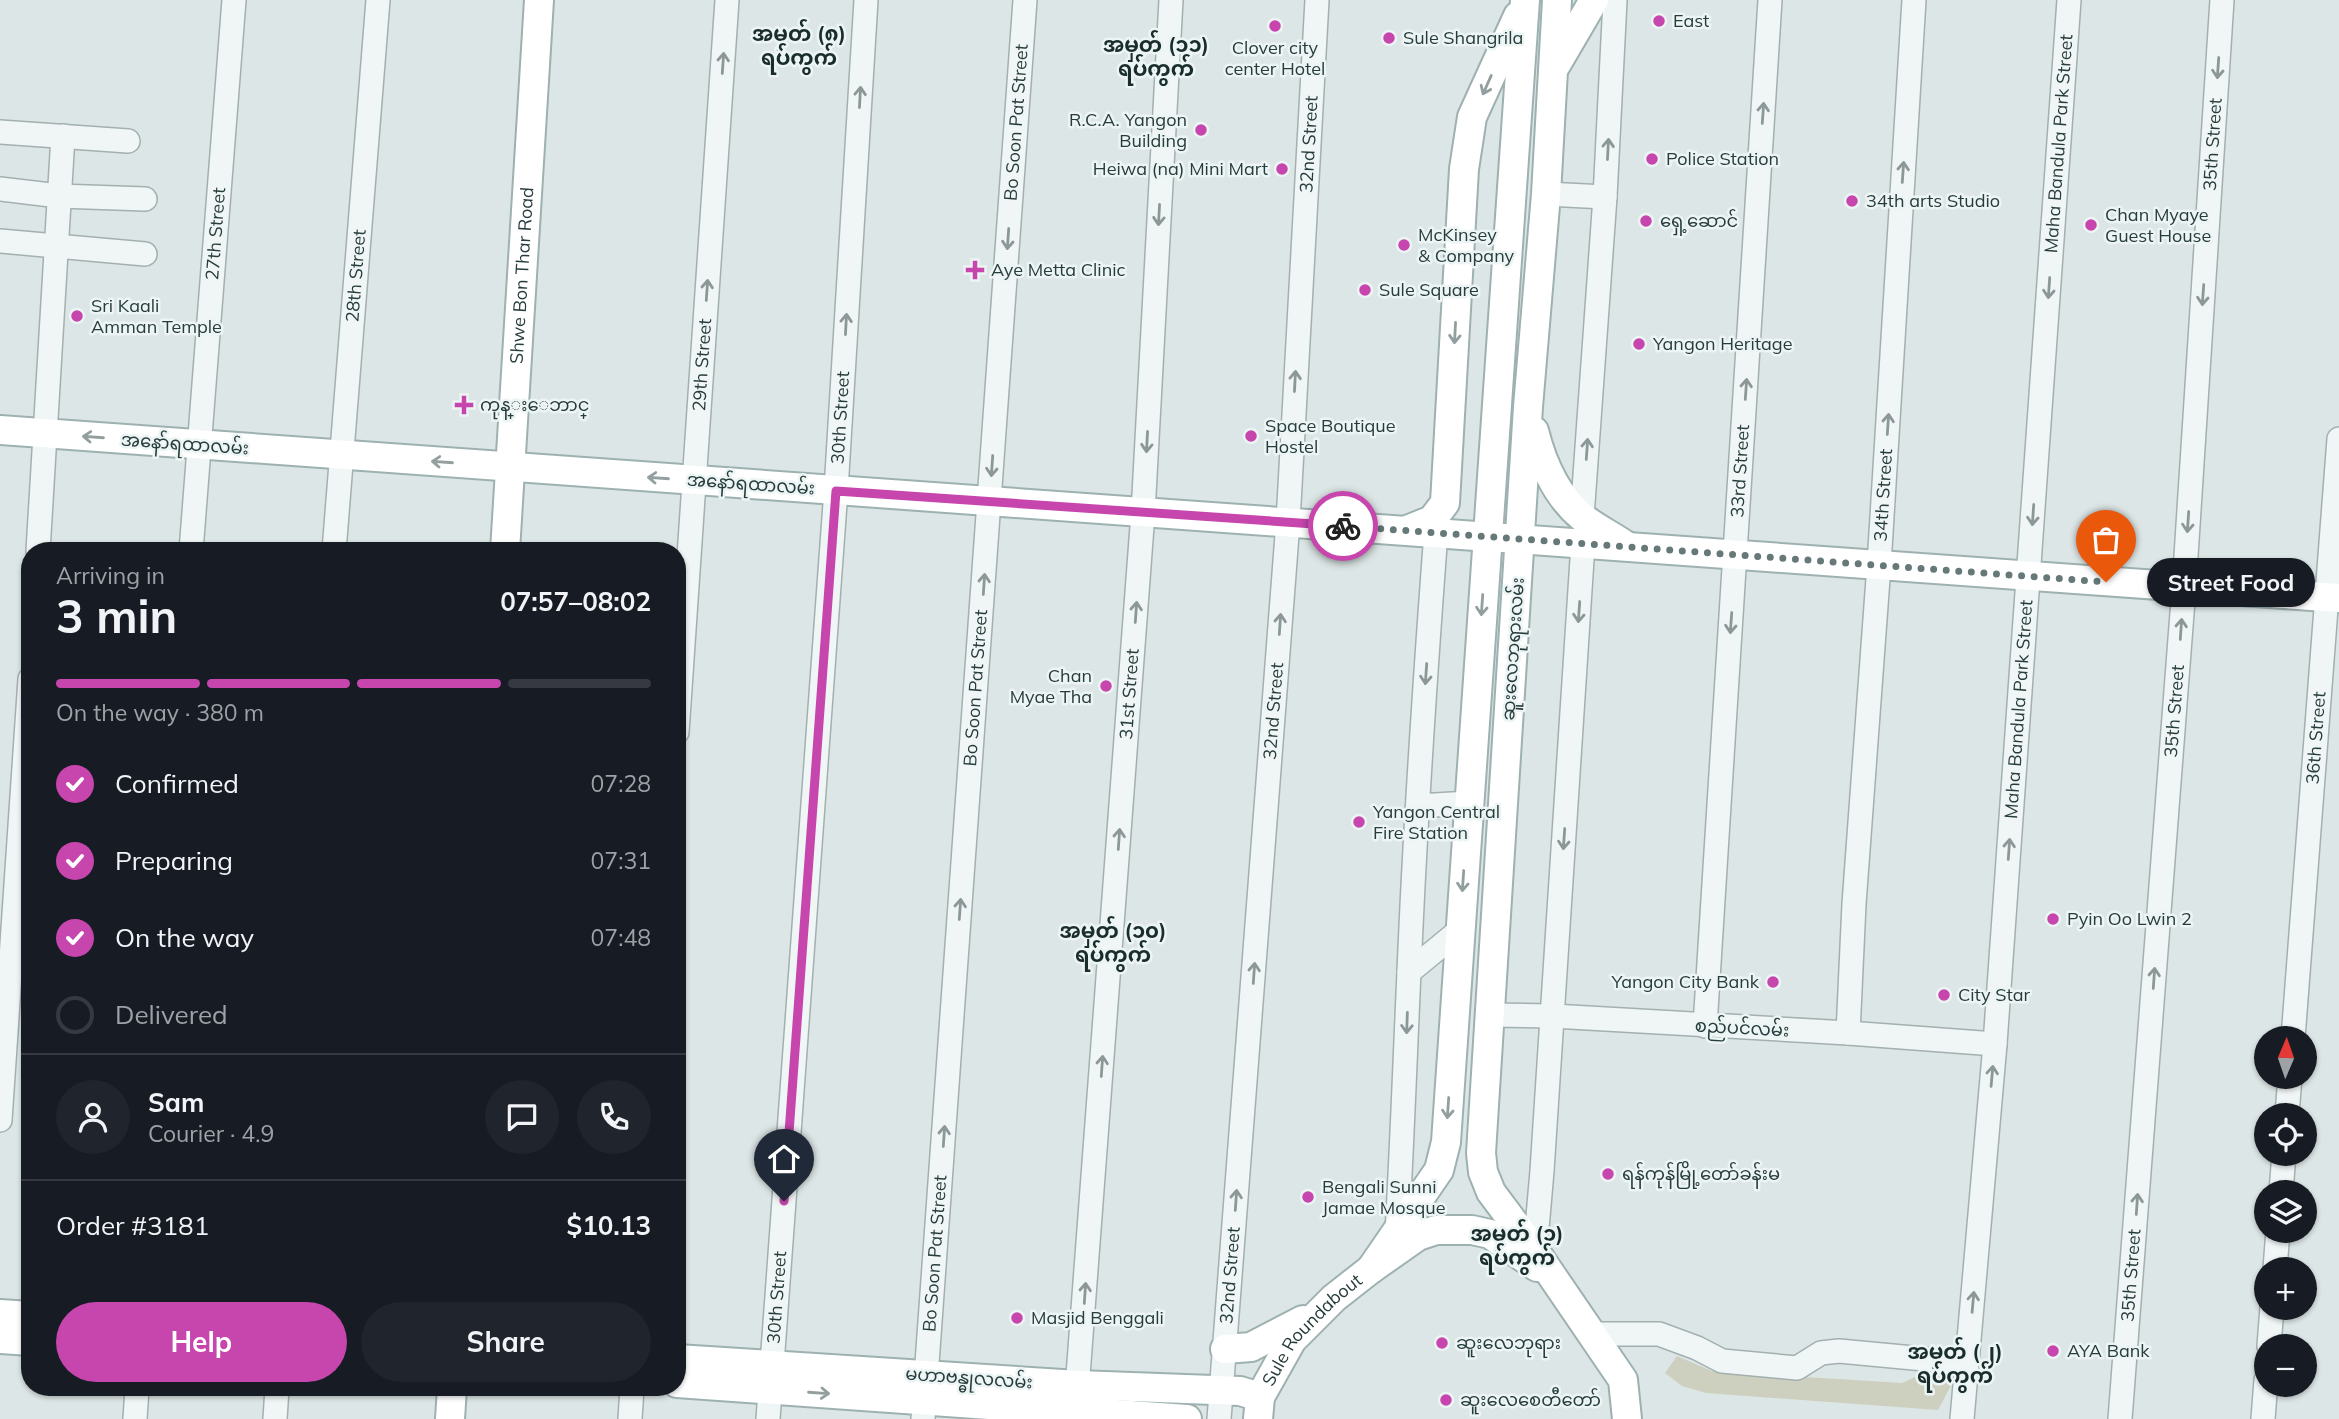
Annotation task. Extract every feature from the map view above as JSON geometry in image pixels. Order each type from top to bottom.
[{"type":"main road","name":"Shwe Bon Thar Road","points":[[506,542],[539,0]]},
{"type":"main road","name":"ဆူးလေဘုရားလမ်း","points":[[1371,1269],[1439,1170],[1446,1142],[1525,0]]},
{"type":"main road","points":[[1407,530],[1432,520],[1445,503],[1464,169],[1472,117],[1525,0]]},
{"type":"main road","name":"ဆူးလေဘုရားလမ်း","points":[[1557,0],[1546,194],[1528,407],[1481,1153],[1483,1172],[1491,1192],[1535,1251],[1623,1380],[1628,1419]]},
{"type":"main road","points":[[1553,70],[1594,0]]},
{"type":"main road","points":[[1528,407],[1541,460],[1582,531],[1628,547],[2333,598]]},
{"type":"main road","name":"အနော်ရထာလမ်း","points":[[0,430],[1487,537],[1521,539],[1582,531]]},
{"type":"main road","points":[[1371,1269],[1419,1236],[1436,1230],[1458,1228],[1490,1234],[1552,1277]]},
{"type":"main road","name":"Sule Roundabout","points":[[1259,1408],[1292,1340],[1334,1298],[1371,1269]]},
{"type":"main road","points":[[1225,1349],[1251,1347],[1273,1337],[1334,1298]]},
{"type":"main road","points":[[0,1314],[21,1315]]},
{"type":"main road","points":[[0,1339],[21,1340]]},
{"type":"main road","name":"မဟာဗန္ဓုလလမ်း","points":[[686,1361],[771,1377],[925,1398],[1076,1405],[1187,1419]]},
{"type":"main road","name":"မဟာဗန္ဓုလလမ်း","points":[[686,1383],[771,1377]]},
{"type":"main road","name":"မဟာဗန္ဓုလလမ်း","points":[[1076,1405],[1222,1390],[1240,1391],[1259,1408]]},
{"type":"main road","points":[[450,1419],[451,1396]]},
{"type":"street","name":"27th Street","points":[[192,542],[197,445],[234,0]]},
{"type":"street","name":"28th Street","points":[[335,542],[378,0]]},
{"type":"street","name":"29th Street","points":[[686,606],[727,0]]},
{"type":"street","name":"30th Street","points":[[768,1419],[836,491],[866,0]]},
{"type":"street","name":"Bo Soon Pat Street","points":[[925,1398],[1025,0]]},
{"type":"street","name":"31st Street","points":[[1076,1405],[1143,513],[1171,0]]},
{"type":"street","name":"32nd Street","points":[[1219,1419],[1288,522],[1317,0]]},
{"type":"street","points":[[1535,1251],[1553,1016],[1615,0]]},
{"type":"street","name":"33rd Street","points":[[1705,1026],[1770,0]]},
{"type":"street","name":"34th Street","points":[[1848,1033],[1854,904],[1879,565],[1914,0]]},
{"type":"street","name":"Maha Bandula Park Street","points":[[1962,1419],[1995,1044],[2069,0]]},
{"type":"street","name":"35th Street","points":[[2120,1419],[2184,587],[2222,0]]},
{"type":"street","points":[[0,132],[128,141]]},
{"type":"street","points":[[39,542],[63,136]]},
{"type":"street","points":[[0,189],[59,196],[145,199]]},
{"type":"street","points":[[1546,194],[1605,197]]},
{"type":"street","points":[[0,241],[145,254]]},
{"type":"street","name":"36th Street","points":[[2294,1026],[2333,598],[2339,439]]},
{"type":"street","points":[[1397,1232],[1418,806],[1436,533]]},
{"type":"street","points":[[1418,806],[1469,803]]},
{"type":"street","points":[[0,1120],[21,811]]},
{"type":"street","points":[[1409,972],[1460,930]]},
{"type":"street","name":"စည်ပင်လမ်း","points":[[1489,1016],[1553,1016],[1995,1044]]},
{"type":"street","points":[[1593,1334],[1659,1334],[1697,1348],[1722,1361],[1797,1368],[1821,1353],[1839,1351],[1967,1363]]},
{"type":"street","points":[[135,1419],[136,1396]]},
{"type":"street","points":[[275,1419],[276,1396]]},
{"type":"street","points":[[630,1419],[631,1396]]},
{"type":"street","points":[[2263,1419],[2265,1397]]},
{"type":"green space","points":[[1677,1356],[1712,1371],[1902,1383],[1939,1366],[1953,1382],[1938,1410],[1706,1393],[1682,1386],[1665,1373]]},
{"type":"way so far","points":[[1343,526],[2106,582]]},
{"type":"place","name":"East","points":[[1659,21]]},
{"type":"place","name":"Clover city center Hotel","points":[[1275,26]]},
{"type":"place","name":"Sule Shangrila","points":[[1389,38]]},
{"type":"place","name":"R.C.A. Yangon Building","points":[[1201,130]]},
{"type":"place","name":"Police Station","points":[[1652,159]]},
{"type":"place","name":"Heiwa (na) Mini Mart","points":[[1282,169]]},
{"type":"place","name":"34th arts Studio","points":[[1852,201]]},
{"type":"place","name":"ရှေ့ဆောင်","points":[[1646,221]]},
{"type":"place","name":"Chan Myaye Guest House","points":[[2091,225]]},
{"type":"place","name":"McKinsey & Company","points":[[1404,245]]},
{"type":"place","name":"Aye Metta Clinic","points":[[975,270]]},
{"type":"place","name":"Sule Square","points":[[1365,290]]},
{"type":"place","name":"Sri Kaali Amman Temple","points":[[77,316]]},
{"type":"place","name":"Yangon Heritage","points":[[1639,344]]},
{"type":"place","name":"ကုန္းေဘာင္","points":[[464,405]]},
{"type":"place","name":"Space Boutique Hostel","points":[[1251,436]]},
{"type":"place","name":"Street Food","points":[[2106,582]]},
{"type":"place","name":"Chan Myae Tha","points":[[1106,686]]},
{"type":"place","name":"Yangon Central Fire Station","points":[[1359,822]]},
{"type":"place","name":"Pyin Oo Lwin 2","points":[[2053,919]]},
{"type":"place","name":"Yangon City Bank","points":[[1773,982]]},
{"type":"place","name":"City Star","points":[[1944,995]]},
{"type":"place","name":"ရန်ကုန်မြို့တော်ခန်းမ","points":[[1608,1174]]},
{"type":"place","name":"Bengali Sunni Jamae Mosque","points":[[1308,1197]]},
{"type":"place","name":"Masjid Benggali","points":[[1017,1318]]},
{"type":"place","name":"ဆူးလေဘုရား","points":[[1442,1343]]},
{"type":"place","name":"AYA Bank","points":[[2053,1351]]},
{"type":"place","name":"ဆူးလေစေတီတော်","points":[[1446,1400]]},
{"type":"district","name":"အမှတ် (၈) ရပ်ကွက်","points":[[799,46]]},
{"type":"district","name":"အမှတ် (၁၁) ရပ်ကွက်","points":[[1156,57]]},
{"type":"district","name":"အမှတ် (၁၀) ရပ်ကွက်","points":[[1113,943]]},
{"type":"district","name":"အမှတ် (၁) ရပ်ကွက်","points":[[1517,1246]]},
{"type":"district","name":"အမှတ် (၂) ရပ်ကွက်","points":[[1955,1364]]},
{"type":"route","points":[[784,1201],[836,491],[1343,526]]}]
